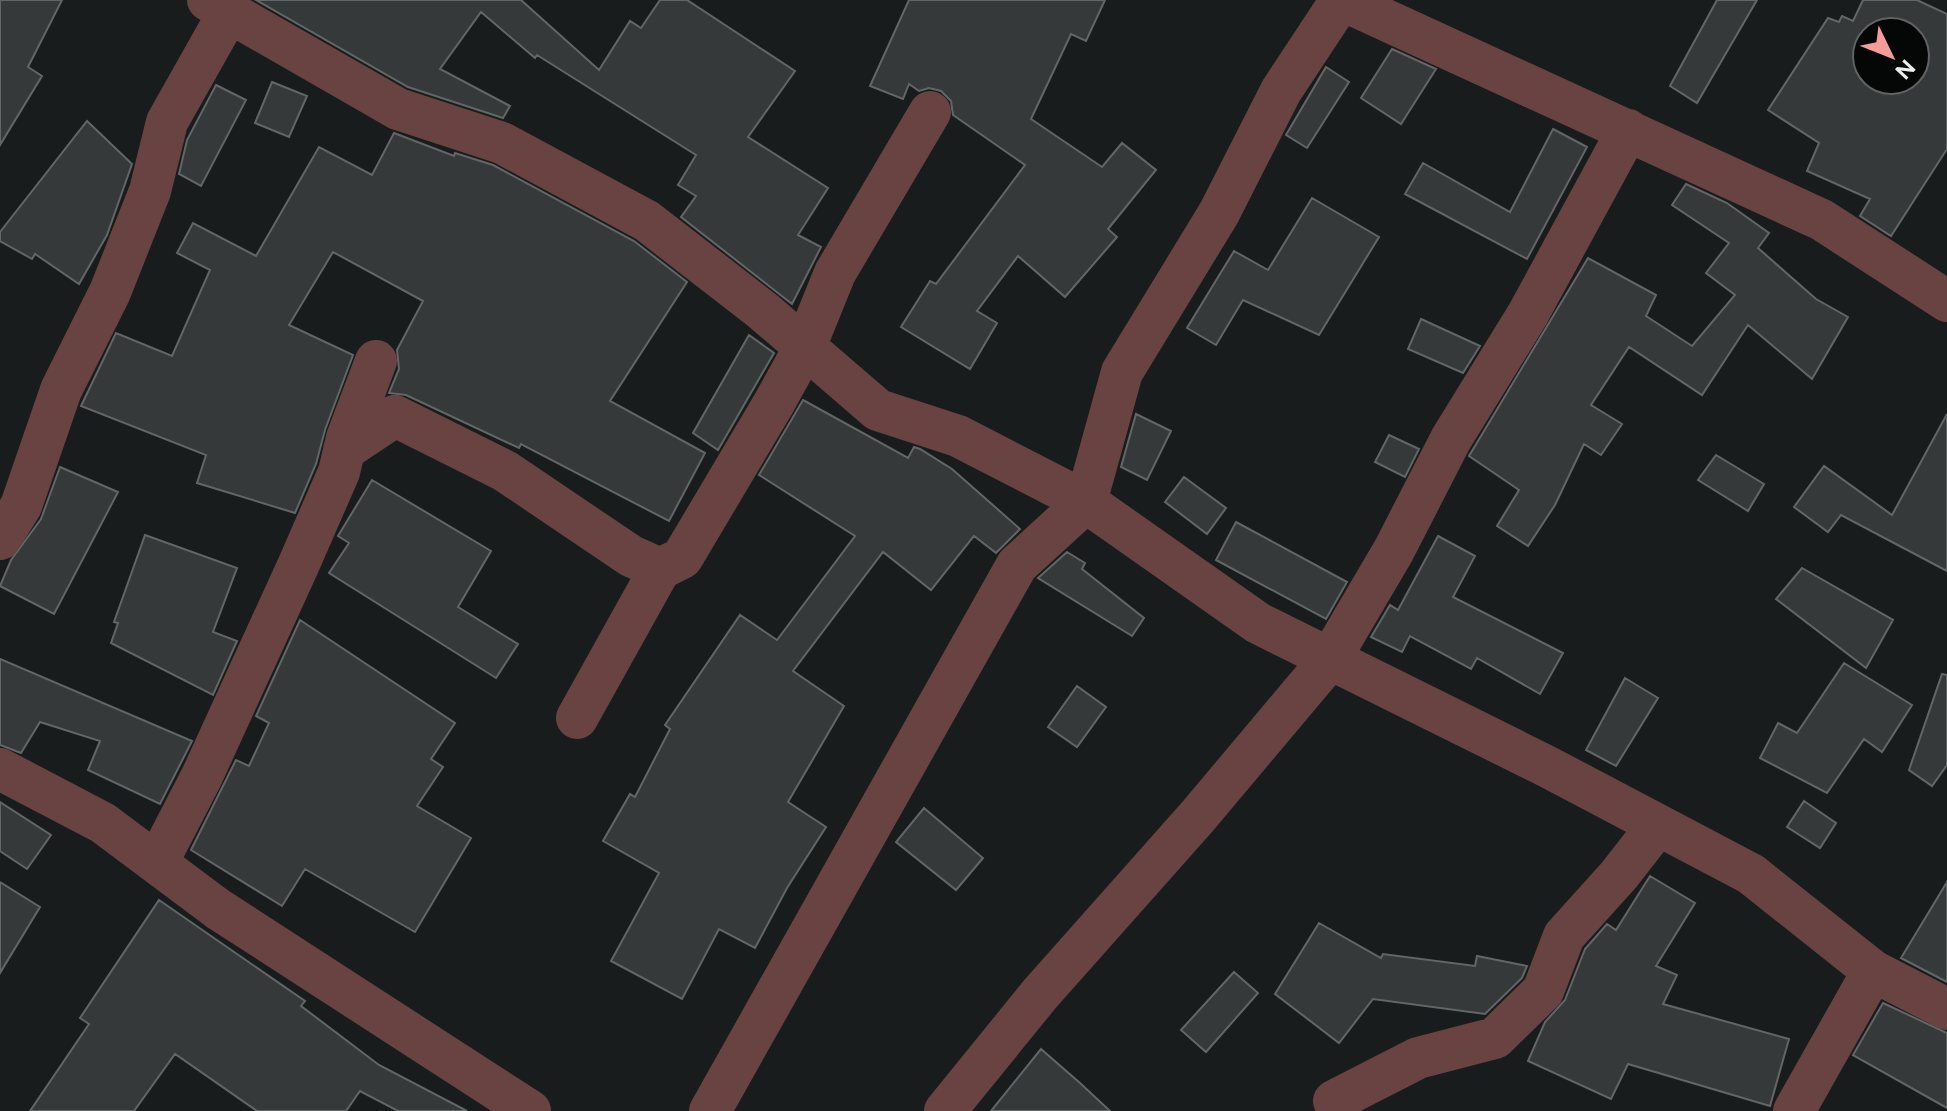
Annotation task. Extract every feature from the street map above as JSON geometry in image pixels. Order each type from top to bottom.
[{"type":"street","points":[[710,1111],[1017,565],[1086,502],[1122,372],[1219,213],[1281,91],[1342,0],[1822,220],[1947,301]]},
{"type":"street","points":[[0,539],[21,506],[61,390],[110,292],[150,191],[167,122],[218,6],[398,109],[502,143],[647,221],[805,347],[878,410],[958,436],[1086,502],[1258,623],[1751,874],[1873,971],[1947,1009]]},
{"type":"street","points":[[577,718],[660,569],[682,558],[805,347],[835,273],[930,112]]},
{"type":"street","points":[[945,1111],[1040,994],[1188,828],[1330,659],[1394,550],[1451,439],[1528,314],[1628,130]]},
{"type":"street","points":[[157,863],[202,776],[298,566],[339,472],[376,361]]},
{"type":"street","points":[[344,450],[395,416],[505,471],[631,556],[660,569]]},
{"type":"street","points":[[0,769],[103,823],[218,909],[530,1111]]},
{"type":"street","points":[[1330,1108],[1418,1058],[1495,1038],[1543,991],[1564,936],[1619,875],[1658,825]]},
{"type":"street","points":[[1794,1111],[1873,971]]},
{"type":"building","points":[[0,0],[62,0],[28,67],[42,76],[0,145]]},
{"type":"building","points":[[256,0],[521,0],[599,70],[630,21],[641,28],[660,0],[687,0],[795,71],[748,137],[828,188],[798,235],[821,247],[792,304],[681,217],[696,196],[678,185],[696,155],[537,55],[535,58],[481,12],[440,69],[510,106],[503,118],[408,87]]},
{"type":"building","points":[[909,0],[1105,0],[1086,41],[1071,34],[1031,119],[1102,167],[1122,143],[1156,170],[1108,229],[1117,237],[1065,297],[1018,256],[977,311],[997,323],[970,369],[901,327],[930,281],[936,284],[1025,165],[953,115],[951,101],[941,91],[929,88],[919,91],[909,84],[903,99],[870,86]]},
{"type":"building","points":[[1717,0],[1757,0],[1697,103],[1670,86]]},
{"type":"building","points":[[1863,0],[1917,0],[1947,14],[1947,149],[1891,236],[1860,216],[1870,199],[1807,171],[1819,143],[1768,110],[1828,18],[1839,22],[1842,16],[1851,20],[1851,96],[1931,96],[1931,16],[1855,16]]},
{"type":"building","points":[[1392,49],[1436,69],[1401,124],[1361,98]]},
{"type":"building","points":[[1326,67],[1349,82],[1307,148],[1286,135]]},
{"type":"building","points":[[272,82],[307,96],[289,137],[255,123]]},
{"type":"building","points":[[216,85],[246,100],[201,186],[179,174],[187,140]]},
{"type":"building","points":[[87,121],[132,164],[107,235],[79,284],[35,254],[32,259],[0,241],[0,232]]},
{"type":"building","points":[[1553,129],[1587,147],[1527,259],[1405,194],[1423,163],[1510,212]]},
{"type":"building","points":[[394,133],[454,156],[455,153],[493,165],[634,241],[687,282],[610,401],[705,453],[669,521],[521,444],[519,448],[406,395],[389,393],[399,369],[397,350],[423,301],[333,252],[289,325],[353,355],[325,430],[316,464],[295,513],[197,483],[206,455],[81,406],[116,333],[172,356],[210,270],[177,253],[193,223],[256,256],[319,147],[372,175]]},
{"type":"building","points":[[1686,184],[1727,203],[1769,233],[1758,248],[1816,299],[1848,317],[1812,379],[1748,325],[1702,395],[1629,347],[1591,405],[1622,424],[1601,455],[1584,444],[1555,505],[1528,546],[1497,526],[1519,490],[1469,456],[1588,258],[1656,295],[1646,316],[1692,346],[1735,295],[1706,273],[1729,243],[1672,205]]},
{"type":"building","points":[[1312,198],[1379,237],[1319,335],[1243,300],[1216,345],[1187,328],[1234,251],[1268,270]]},
{"type":"building","points":[[1421,319],[1480,346],[1463,373],[1408,349]]},
{"type":"building","points":[[749,335],[774,353],[718,450],[693,433]]},
{"type":"building","points":[[803,400],[908,458],[914,447],[920,449],[952,469],[1020,529],[996,553],[974,536],[931,590],[883,552],[793,671],[844,706],[788,802],[826,827],[787,888],[755,948],[719,929],[682,999],[611,961],[659,873],[603,841],[630,794],[635,797],[670,729],[665,725],[740,615],[777,640],[855,536],[759,475]]},
{"type":"building","points":[[1136,414],[1171,431],[1147,480],[1121,467]]},
{"type":"building","points":[[1947,414],[1947,571],[1841,515],[1828,532],[1794,507],[1824,466],[1892,515]]},
{"type":"building","points":[[1389,435],[1419,449],[1405,477],[1375,462]]},
{"type":"building","points":[[1716,455],[1764,484],[1748,511],[1698,480]]},
{"type":"building","points":[[60,467],[118,492],[54,614],[0,586],[11,560],[41,519]]},
{"type":"building","points":[[1184,477],[1226,508],[1207,534],[1165,502]]},
{"type":"building","points":[[372,480],[491,551],[458,607],[518,644],[496,678],[329,573],[349,543],[338,536]]},
{"type":"building","points":[[1236,522],[1347,582],[1326,619],[1216,560]]},
{"type":"building","points":[[145,535],[237,568],[213,632],[237,641],[213,695],[111,643],[118,623],[114,622]]},
{"type":"building","points":[[1438,536],[1475,556],[1453,597],[1563,653],[1540,694],[1477,658],[1471,669],[1410,636],[1402,652],[1371,637],[1390,605],[1398,610]]},
{"type":"building","points":[[1067,552],[1085,563],[1082,569],[1144,618],[1132,636],[1038,578]]},
{"type":"building","points":[[1802,568],[1893,620],[1866,668],[1776,599]]},
{"type":"building","points":[[300,620],[455,723],[431,759],[443,767],[417,806],[471,838],[415,932],[305,869],[282,906],[191,850],[236,760],[249,766],[269,723],[256,716]]},
{"type":"building","points":[[0,659],[192,741],[160,804],[88,770],[100,741],[40,722],[21,753],[0,745]]},
{"type":"building","points":[[1844,663],[1912,705],[1882,752],[1864,739],[1827,793],[1760,758],[1778,723],[1797,733]]},
{"type":"building","points":[[1942,674],[1947,675],[1947,765],[1932,786],[1909,770]]},
{"type":"building","points":[[1625,678],[1658,698],[1616,766],[1586,750]]},
{"type":"building","points":[[1077,686],[1106,707],[1077,747],[1048,727]]},
{"type":"building","points":[[1804,801],[1836,823],[1820,848],[1787,827]]},
{"type":"building","points":[[0,802],[51,835],[27,869],[0,851]]},
{"type":"building","points":[[924,808],[983,858],[956,890],[896,842]]},
{"type":"building","points":[[1650,876],[1695,903],[1656,966],[1677,975],[1663,1004],[1789,1039],[1770,1106],[1628,1064],[1611,1099],[1528,1061],[1545,1022],[1565,1000],[1585,949],[1607,924],[1616,930]]},
{"type":"building","points":[[0,882],[40,907],[0,973]]},
{"type":"building","points":[[1947,882],[1947,982],[1901,958]]},
{"type":"building","points":[[159,900],[305,1001],[301,1006],[379,1065],[467,1111],[398,1111],[360,1091],[346,1111],[257,1111],[175,1054],[134,1111],[30,1111],[89,1024],[80,1018]]},
{"type":"building","points":[[1319,923],[1381,958],[1383,954],[1475,966],[1477,956],[1527,966],[1522,978],[1485,1014],[1373,999],[1339,1043],[1275,994]]},
{"type":"building","points":[[1234,972],[1258,993],[1206,1052],[1181,1030]]},
{"type":"building","points":[[1883,1003],[1947,1033],[1947,1108],[1853,1055]]},
{"type":"building","points":[[1041,1049],[1080,1083],[1110,1111],[991,1111]]}]
